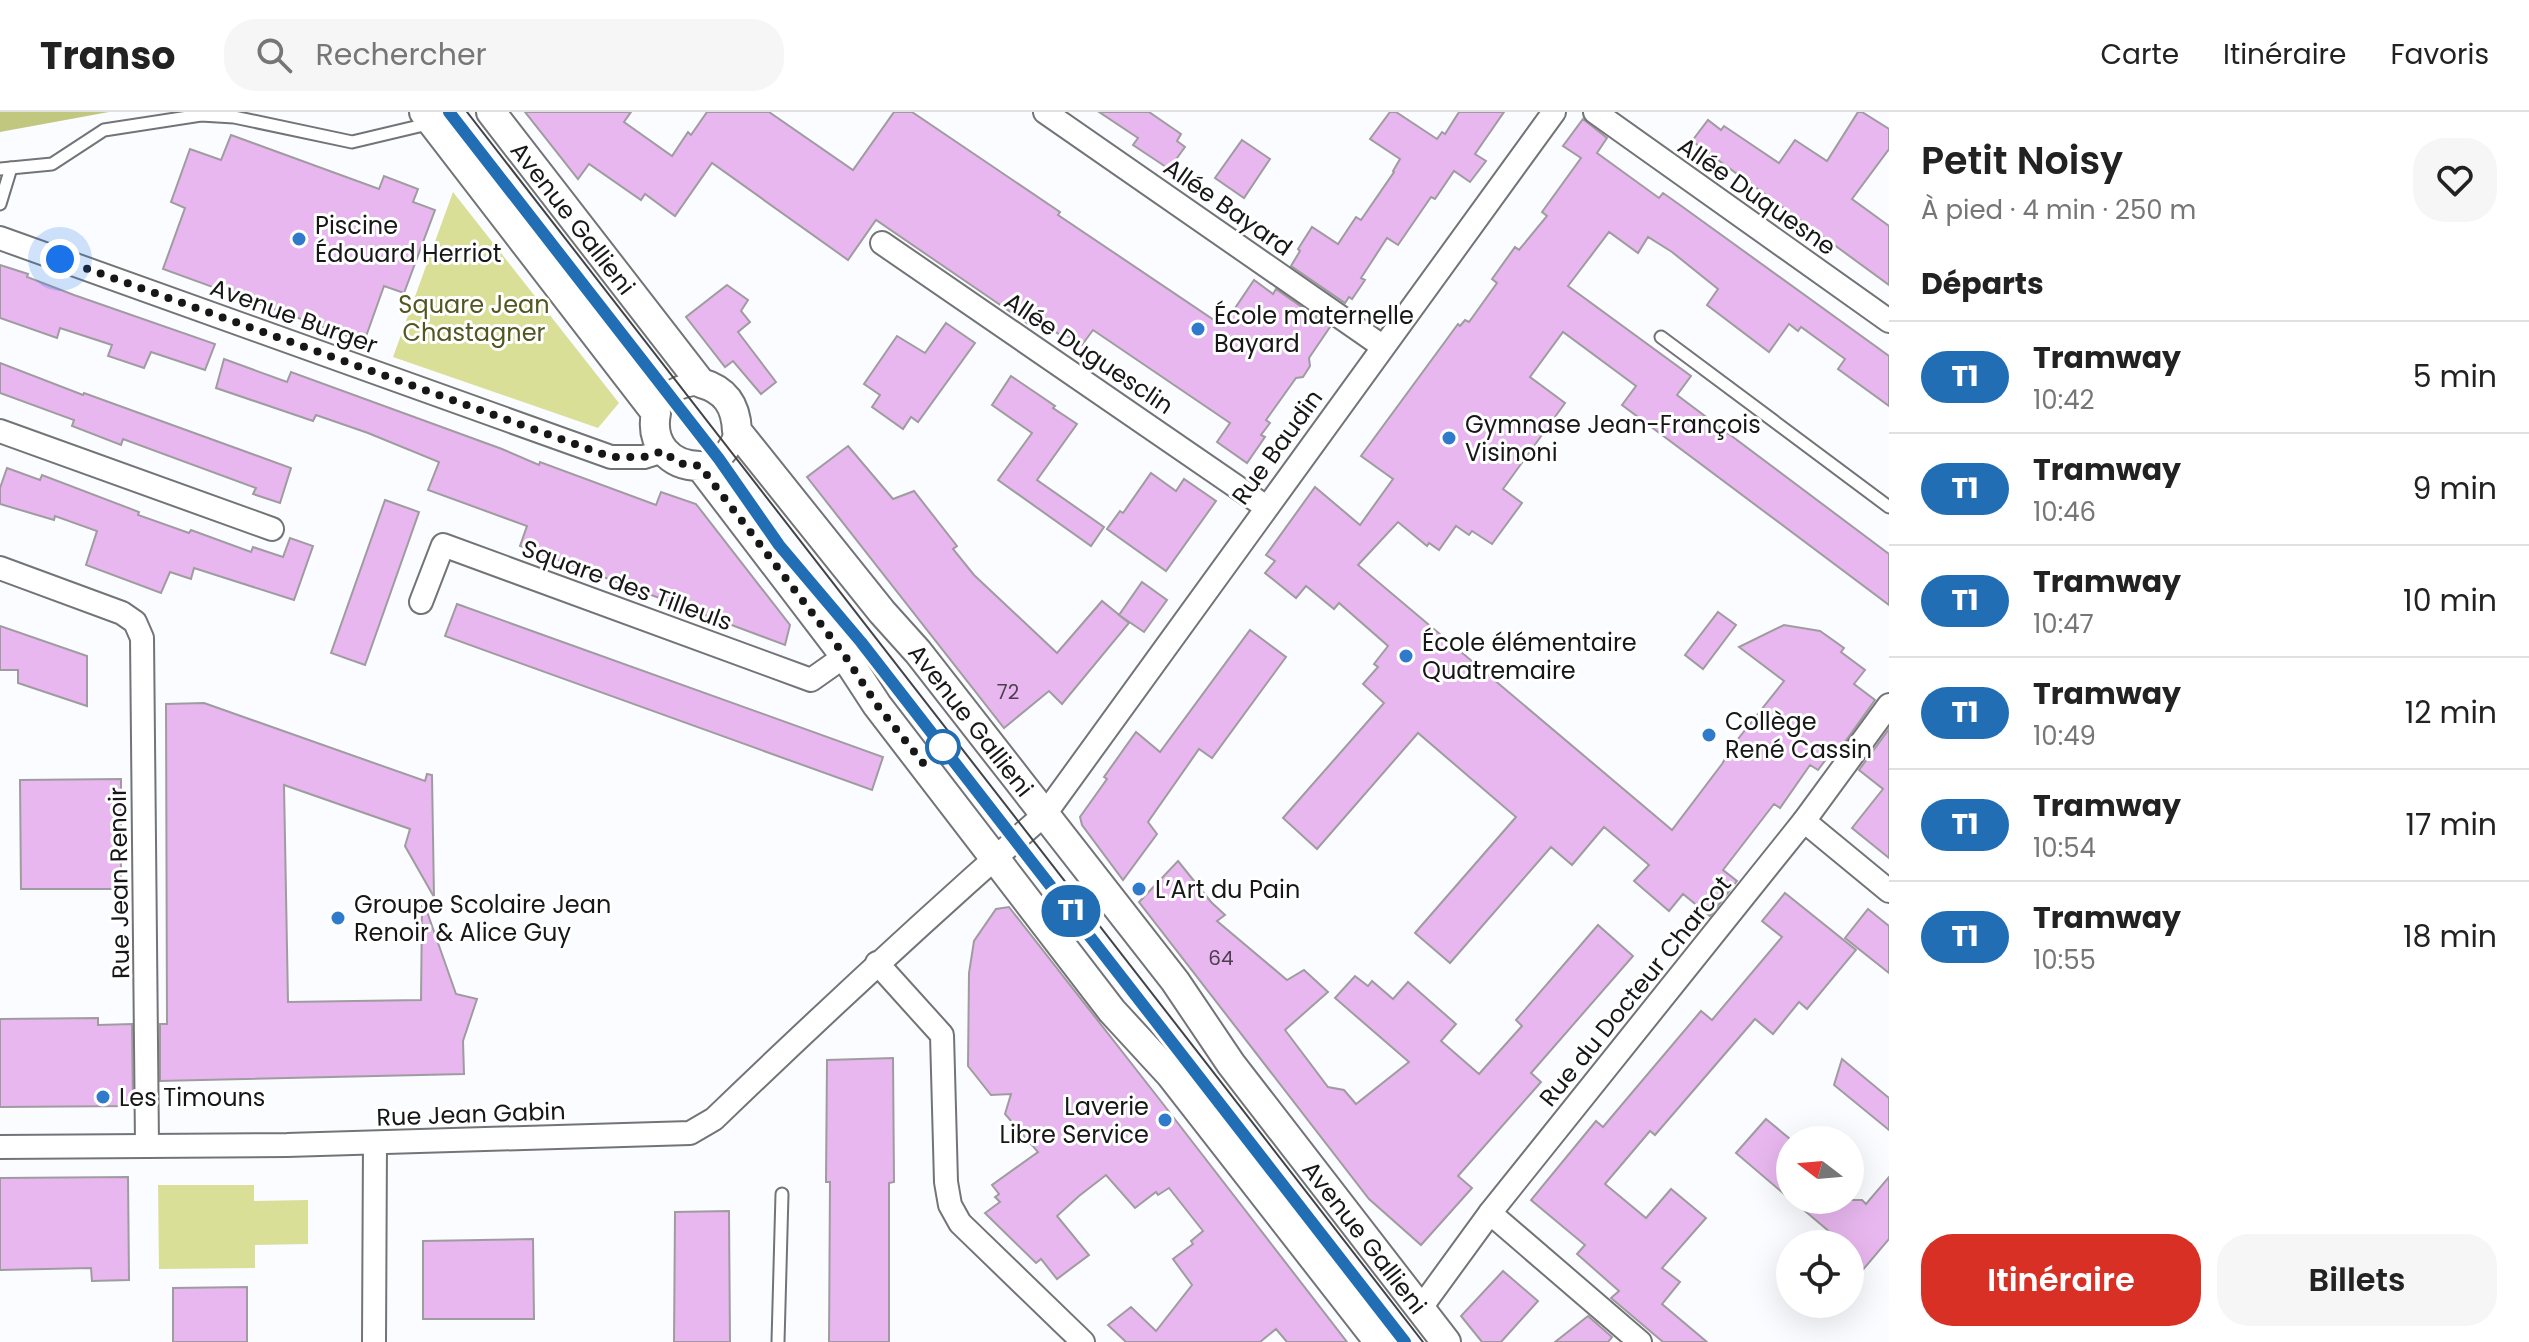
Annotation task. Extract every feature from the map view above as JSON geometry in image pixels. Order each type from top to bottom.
[{"type":"street","name":"Avenue Gallieni","points":[[491,112],[701,383],[716,388],[728,400],[734,408],[737,431],[882,612],[918,652],[1175,981],[1231,1064],[1446,1342]]},
{"type":"street","name":"Allée Bayard","points":[[1045,112],[1382,346]]},
{"type":"street","name":"Rue Baudin","points":[[995,857],[1045,814],[1554,112]]},
{"type":"street","name":"Allée Duquesne","points":[[1595,112],[1889,321]]},
{"type":"street","points":[[429,118],[656,413]]},
{"type":"street","name":"Avenue Burger","points":[[0,238],[611,457],[644,457],[663,451]]},
{"type":"street","name":"Allée Duguesclin","points":[[882,243],[1266,507]]},
{"type":"street","points":[[701,383],[679,386],[668,394],[656,413],[655,434],[663,451],[678,463],[700,466],[719,459],[729,450],[737,431]]},
{"type":"street","points":[[0,431],[272,529]]},
{"type":"street","points":[[700,466],[845,656],[877,705],[1112,1011],[1178,1084],[1379,1342]]},
{"type":"street","name":"Square des Tilleuls","points":[[421,602],[443,545],[811,680],[845,656]]},
{"type":"street","name":"Rue Jean Renoir","points":[[0,568],[122,613],[135,622],[142,638],[147,1145]]},
{"type":"street","name":"Rue du Docteur Charcot","points":[[1420,1309],[1490,1213],[1804,821],[1889,705]]},
{"type":"street","points":[[1804,821],[1889,891]]},
{"type":"street","name":"Rue Jean Gabin","points":[[0,1147],[375,1143],[690,1133],[714,1119],[877,963],[995,857]]},
{"type":"street","points":[[877,963],[942,1035],[946,1182],[950,1205],[960,1223],[989,1253],[1083,1342]]},
{"type":"street","points":[[374,1342],[375,1143]]},
{"type":"street","points":[[1490,1213],[1640,1342]]},
{"type":"lane","points":[[0,204],[6,169],[52,164],[104,130],[201,115],[234,117],[352,142],[429,118]]},
{"type":"lane","points":[[1661,337],[1889,507]]},
{"type":"lane","points":[[778,1342],[782,1194]]},
{"type":"green space","points":[[0,112],[109,112],[0,132]]},
{"type":"green space","name":"Square Jean Chastagner","points":[[453,192],[619,403],[598,428],[393,357]]},
{"type":"green space","points":[[158,1185],[254,1185],[254,1201],[308,1200],[308,1244],[255,1245],[255,1268],[159,1269]]},
{"type":"building","points":[[525,112],[631,112],[624,122],[672,156],[688,132],[691,135],[707,112],[769,112],[853,170],[894,112],[912,112],[1223,326],[1254,280],[1273,294],[1276,289],[1330,327],[1309,358],[1310,366],[1303,377],[1296,378],[1266,420],[1270,423],[1261,435],[1265,437],[1247,463],[1217,442],[1230,423],[1093,330],[1082,345],[1036,320],[1031,326],[876,220],[848,260],[712,163],[675,216],[645,194],[641,200],[589,164],[578,179]]},
{"type":"building","points":[[1099,112],[1149,112],[1181,134],[1177,141],[1185,147],[1169,169],[1133,145],[1138,138]]},
{"type":"building","points":[[1390,112],[1396,112],[1437,139],[1442,132],[1445,134],[1459,112],[1504,112],[1475,154],[1486,161],[1470,182],[1454,171],[1435,199],[1431,197],[1398,245],[1387,238],[1361,278],[1365,280],[1352,299],[1349,297],[1345,303],[1291,266],[1312,227],[1338,244],[1356,217],[1361,220],[1394,172],[1400,159],[1370,139]]},
{"type":"building","points":[[1858,112],[1889,129],[1889,149],[1852,199],[1889,226],[1889,285],[1692,141],[1708,120],[1721,130],[1724,126],[1779,163],[1795,140],[1827,161]]},
{"type":"building","points":[[1583,119],[1607,138],[1597,153],[1659,198],[1663,193],[1889,356],[1889,406],[1838,369],[1845,359],[1801,327],[1798,331],[1789,324],[1769,352],[1707,305],[1718,289],[1648,237],[1638,253],[1609,232],[1568,286],[1691,376],[1677,395],[1889,554],[1889,605],[1622,405],[1636,386],[1563,332],[1530,377],[1565,403],[1503,489],[1522,503],[1492,544],[1472,531],[1469,535],[1456,526],[1439,550],[1429,543],[1427,546],[1398,522],[1358,565],[1672,830],[1784,681],[1739,647],[1784,625],[1820,631],[1844,648],[1841,652],[1865,670],[1854,684],[1875,700],[1837,753],[1833,750],[1818,770],[1810,765],[1780,808],[1774,804],[1723,870],[1737,881],[1710,916],[1683,894],[1669,911],[1634,881],[1649,865],[1604,827],[1572,865],[1551,847],[1450,963],[1415,933],[1516,817],[1418,733],[1317,849],[1283,818],[1384,703],[1363,684],[1378,667],[1374,664],[1388,646],[1339,603],[1334,609],[1306,586],[1296,598],[1265,573],[1275,561],[1266,555],[1315,487],[1360,525],[1393,479],[1361,456],[1458,324],[1460,326],[1465,320],[1469,322],[1497,283],[1492,279],[1515,247],[1519,250],[1547,216],[1542,212],[1581,158],[1563,146]]},
{"type":"building","name":"Piscine Édouard Herriot","points":[[231,135],[379,189],[384,176],[418,189],[413,202],[435,210],[404,293],[384,286],[364,342],[163,269],[185,208],[171,202],[190,149],[221,160]]},
{"type":"building","points":[[1242,140],[1270,159],[1244,198],[1215,178]]},
{"type":"building","points":[[0,265],[74,295],[215,344],[205,370],[151,352],[144,368],[108,356],[112,345],[60,328],[57,338],[0,318]]},
{"type":"building","points":[[727,285],[748,300],[741,311],[750,322],[738,332],[776,382],[761,394],[733,361],[725,367],[686,317]]},
{"type":"building","points":[[946,323],[975,343],[918,422],[911,417],[903,429],[872,407],[880,395],[864,384],[897,336],[925,353]]},
{"type":"building","points":[[224,359],[287,382],[291,372],[539,465],[540,462],[656,505],[661,492],[696,504],[790,625],[785,645],[520,546],[527,526],[428,490],[439,462],[316,415],[313,421],[216,388]]},
{"type":"building","points":[[0,363],[291,468],[280,503],[253,494],[256,488],[123,439],[121,445],[72,426],[74,420],[0,393]]},
{"type":"building","points":[[1011,376],[1077,424],[1037,480],[1104,527],[1091,546],[998,480],[1032,433],[992,405]]},
{"type":"building","points":[[848,446],[893,499],[914,491],[957,546],[953,549],[974,575],[1057,653],[1102,601],[1129,623],[1062,704],[1049,691],[1004,728],[807,477]]},
{"type":"building","points":[[7,468],[40,480],[42,475],[139,512],[138,515],[251,552],[253,547],[283,557],[290,538],[313,546],[294,600],[194,568],[191,579],[170,572],[161,593],[86,565],[97,531],[55,516],[54,520],[0,504],[0,488]]},
{"type":"building","points":[[1151,473],[1176,491],[1184,479],[1216,501],[1166,571],[1107,529],[1120,511],[1123,513]]},
{"type":"building","points":[[385,500],[419,512],[365,665],[331,653]]},
{"type":"building","points":[[1142,582],[1167,600],[1144,632],[1119,615]]},
{"type":"building","points":[[457,604],[883,757],[872,790],[445,636]]},
{"type":"building","points":[[1718,612],[1736,625],[1703,669],[1685,655]]},
{"type":"building","points":[[0,626],[87,656],[87,706],[18,683],[18,670],[0,670]]},
{"type":"building","points":[[1250,630],[1286,657],[1212,758],[1199,749],[1148,822],[1157,834],[1123,880],[1082,825],[1080,817],[1136,732],[1160,752]]},
{"type":"building","points":[[204,703],[425,781],[427,774],[432,775],[434,897],[405,846],[410,829],[284,785],[288,1002],[421,1000],[422,906],[425,906],[456,994],[477,999],[463,1041],[464,1074],[160,1081],[160,1024],[167,1024],[166,704]]},
{"type":"building","points":[[1889,729],[1889,858],[1852,828],[1883,789],[1859,770]]},
{"type":"building","points":[[121,779],[121,889],[21,889],[20,780]]},
{"type":"building","points":[[1178,861],[1225,915],[1217,921],[1287,980],[1304,970],[1328,992],[1285,1030],[1328,1087],[1344,1090],[1356,1104],[1409,1062],[1335,998],[1355,976],[1368,986],[1372,981],[1393,999],[1408,982],[1456,1024],[1441,1041],[1479,1074],[1522,1026],[1516,1020],[1598,925],[1633,956],[1531,1073],[1541,1082],[1458,1176],[1472,1188],[1421,1245],[1369,1199],[1139,902]]},
{"type":"building","points":[[1785,893],[1856,950],[1807,1009],[1799,1002],[1773,1034],[1755,1019],[1655,1135],[1650,1131],[1605,1184],[1646,1218],[1671,1189],[1706,1218],[1662,1268],[1680,1282],[1662,1304],[1707,1342],[1663,1342],[1611,1298],[1619,1291],[1577,1254],[1585,1245],[1531,1200],[1596,1121],[1603,1127],[1701,1011],[1712,1020],[1782,937],[1762,921]]},
{"type":"building","points":[[1009,907],[1347,1342],[1287,1342],[1276,1329],[1260,1342],[1126,1342],[1108,1325],[1131,1307],[1156,1331],[1192,1285],[1173,1259],[1193,1244],[1191,1241],[1203,1231],[1169,1188],[1158,1195],[1156,1192],[1135,1208],[1106,1175],[1079,1196],[1057,1216],[1089,1255],[1057,1279],[1041,1259],[1036,1263],[985,1213],[1000,1202],[995,1197],[999,1194],[992,1185],[1038,1152],[1005,1114],[1011,1094],[991,1095],[968,1066],[969,973],[974,941],[996,909]]},
{"type":"building","points":[[1868,909],[1889,926],[1889,973],[1845,938]]},
{"type":"building","points":[[98,1018],[98,1025],[132,1024],[133,1106],[0,1107],[0,1019]]},
{"type":"building","points":[[893,1058],[894,1182],[889,1183],[889,1342],[829,1342],[827,1060]]},
{"type":"building","points":[[1842,1059],[1889,1098],[1889,1130],[1834,1085]]},
{"type":"building","points":[[1766,1119],[1776,1127],[1776,1187],[1736,1153]]},
{"type":"building","points":[[128,1177],[129,1280],[92,1281],[91,1268],[0,1270],[0,1178]]},
{"type":"building","points":[[1889,1177],[1889,1239],[1864,1268],[1864,1230],[1827,1230],[1809,1214],[1864,1214],[1864,1202],[1866,1204]]},
{"type":"building","points":[[729,1211],[730,1342],[674,1342],[675,1212]]},
{"type":"building","points":[[533,1239],[534,1319],[423,1319],[423,1241]]},
{"type":"building","points":[[1503,1271],[1538,1301],[1501,1342],[1482,1342],[1461,1316]]},
{"type":"building","points":[[247,1287],[247,1342],[173,1342],[173,1288]]},
{"type":"building","points":[[1588,1316],[1612,1337],[1608,1342],[1555,1342]]},
{"type":"tram line","points":[[449,112],[719,459],[779,545],[861,642],[1405,1342]]},
{"type":"tram line","name":"T1","points":[[449,112],[719,459],[779,545],[861,642],[1405,1342]]},
{"type":"tram line","points":[[467,112],[1423,1342]]},
{"type":"place","name":"Piscine Édouard Herriot","points":[[299,239]]},
{"type":"place","name":"École maternelle Bayard","points":[[1198,329]]},
{"type":"place","name":"Gymnase Jean-François Visinoni","points":[[1449,438]]},
{"type":"place","name":"École élémentaire Quatremaire","points":[[1406,656]]},
{"type":"place","name":"Collège René Cassin","points":[[1709,735]]},
{"type":"place","name":"L’Art du Pain","points":[[1139,889]]},
{"type":"place","name":"Groupe Scolaire Jean Renoir & Alice Guy","points":[[338,918]]},
{"type":"place","name":"Les Timouns","points":[[103,1097]]},
{"type":"place","name":"Laverie Libre Service","points":[[1165,1120]]},
{"type":"route","points":[[60,259],[611,457],[644,457],[663,451],[678,463],[700,466],[923,763],[943,747]]}]
